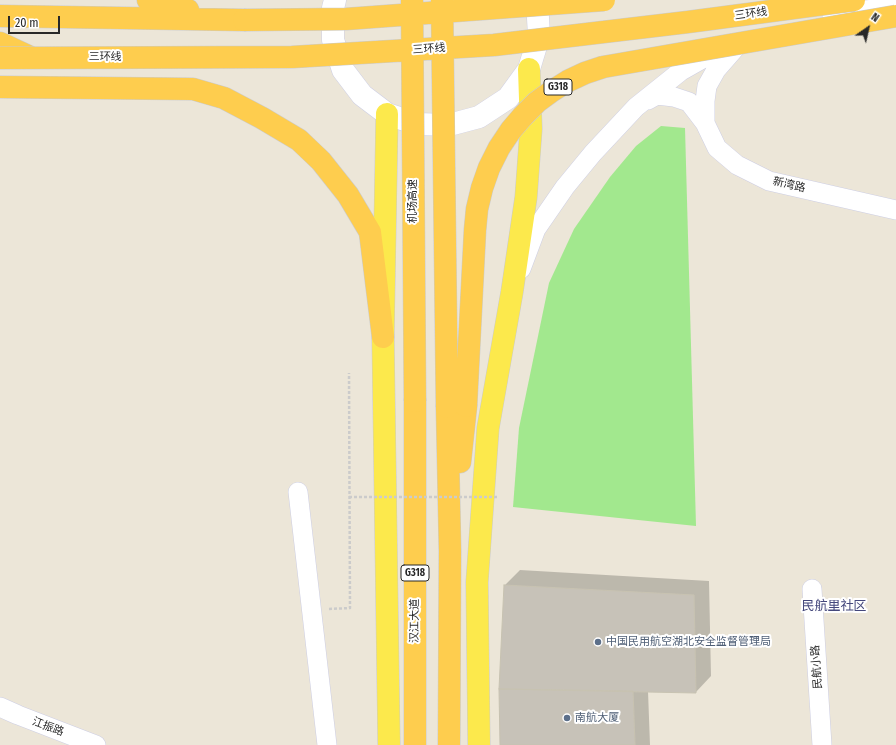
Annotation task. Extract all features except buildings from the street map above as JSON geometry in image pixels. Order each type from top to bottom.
[{"type":"highway","points":[[148,0],[164,5],[244,20]]},
{"type":"highway","name":"机场高速","points":[[412,0],[414,401]]},
{"type":"highway","points":[[442,0],[457,406],[450,551],[449,745]]},
{"type":"highway","points":[[0,16],[244,20],[346,19],[604,0]]},
{"type":"highway","name":"三环线","points":[[0,58],[292,57],[494,45],[688,22],[825,2],[854,0]]},
{"type":"highway","name":"G318","points":[[457,406],[477,209],[482,188],[489,168],[499,148],[511,130],[537,102],[568,81],[603,66],[896,16]]},
{"type":"highway","points":[[0,43],[30,58]]},
{"type":"highway","points":[[0,87],[192,89],[224,98],[299,140],[322,161],[370,232],[383,337]]},
{"type":"highway","name":"汉江大道","points":[[414,401],[415,745]]},
{"type":"main road","points":[[479,745],[477,582],[488,428],[512,292],[527,190],[531,129],[529,69]]},
{"type":"main road","points":[[387,114],[383,337],[389,745]]},
{"type":"street","points":[[335,0],[333,8],[333,40],[343,70],[362,95],[387,114],[417,124],[449,126],[479,117],[508,98],[529,69],[539,36],[537,0]]},
{"type":"street","points":[[512,292],[536,229],[565,187],[588,158],[636,107],[681,72],[704,58],[740,42],[790,25],[866,10],[896,6]]},
{"type":"street","points":[[704,123],[707,86],[716,70],[740,42]]},
{"type":"street","name":"新湾路","points":[[636,107],[657,95],[674,97],[689,102],[704,123],[716,148],[737,165],[769,181],[896,210]]},
{"type":"street","points":[[298,492],[327,745]]},
{"type":"street","name":"民航小路","points":[[812,589],[822,745]]},
{"type":"street","name":"江振路","points":[[0,707],[96,745]]},
{"type":"path","points":[[312,609],[350,608],[348,373]]},
{"type":"path","points":[[349,497],[499,497]]},
{"type":"green space","points":[[661,126],[685,128],[696,526],[513,507],[519,428],[549,283],[574,229],[610,177],[636,146]]},
{"type":"place","name":"中国民用航空湖北安全监督管理局","points":[[598,642]]},
{"type":"place","name":"南航大厦","points":[[567,718]]},
{"type":"district","name":"民航里社区","points":[[834,606]]}]
